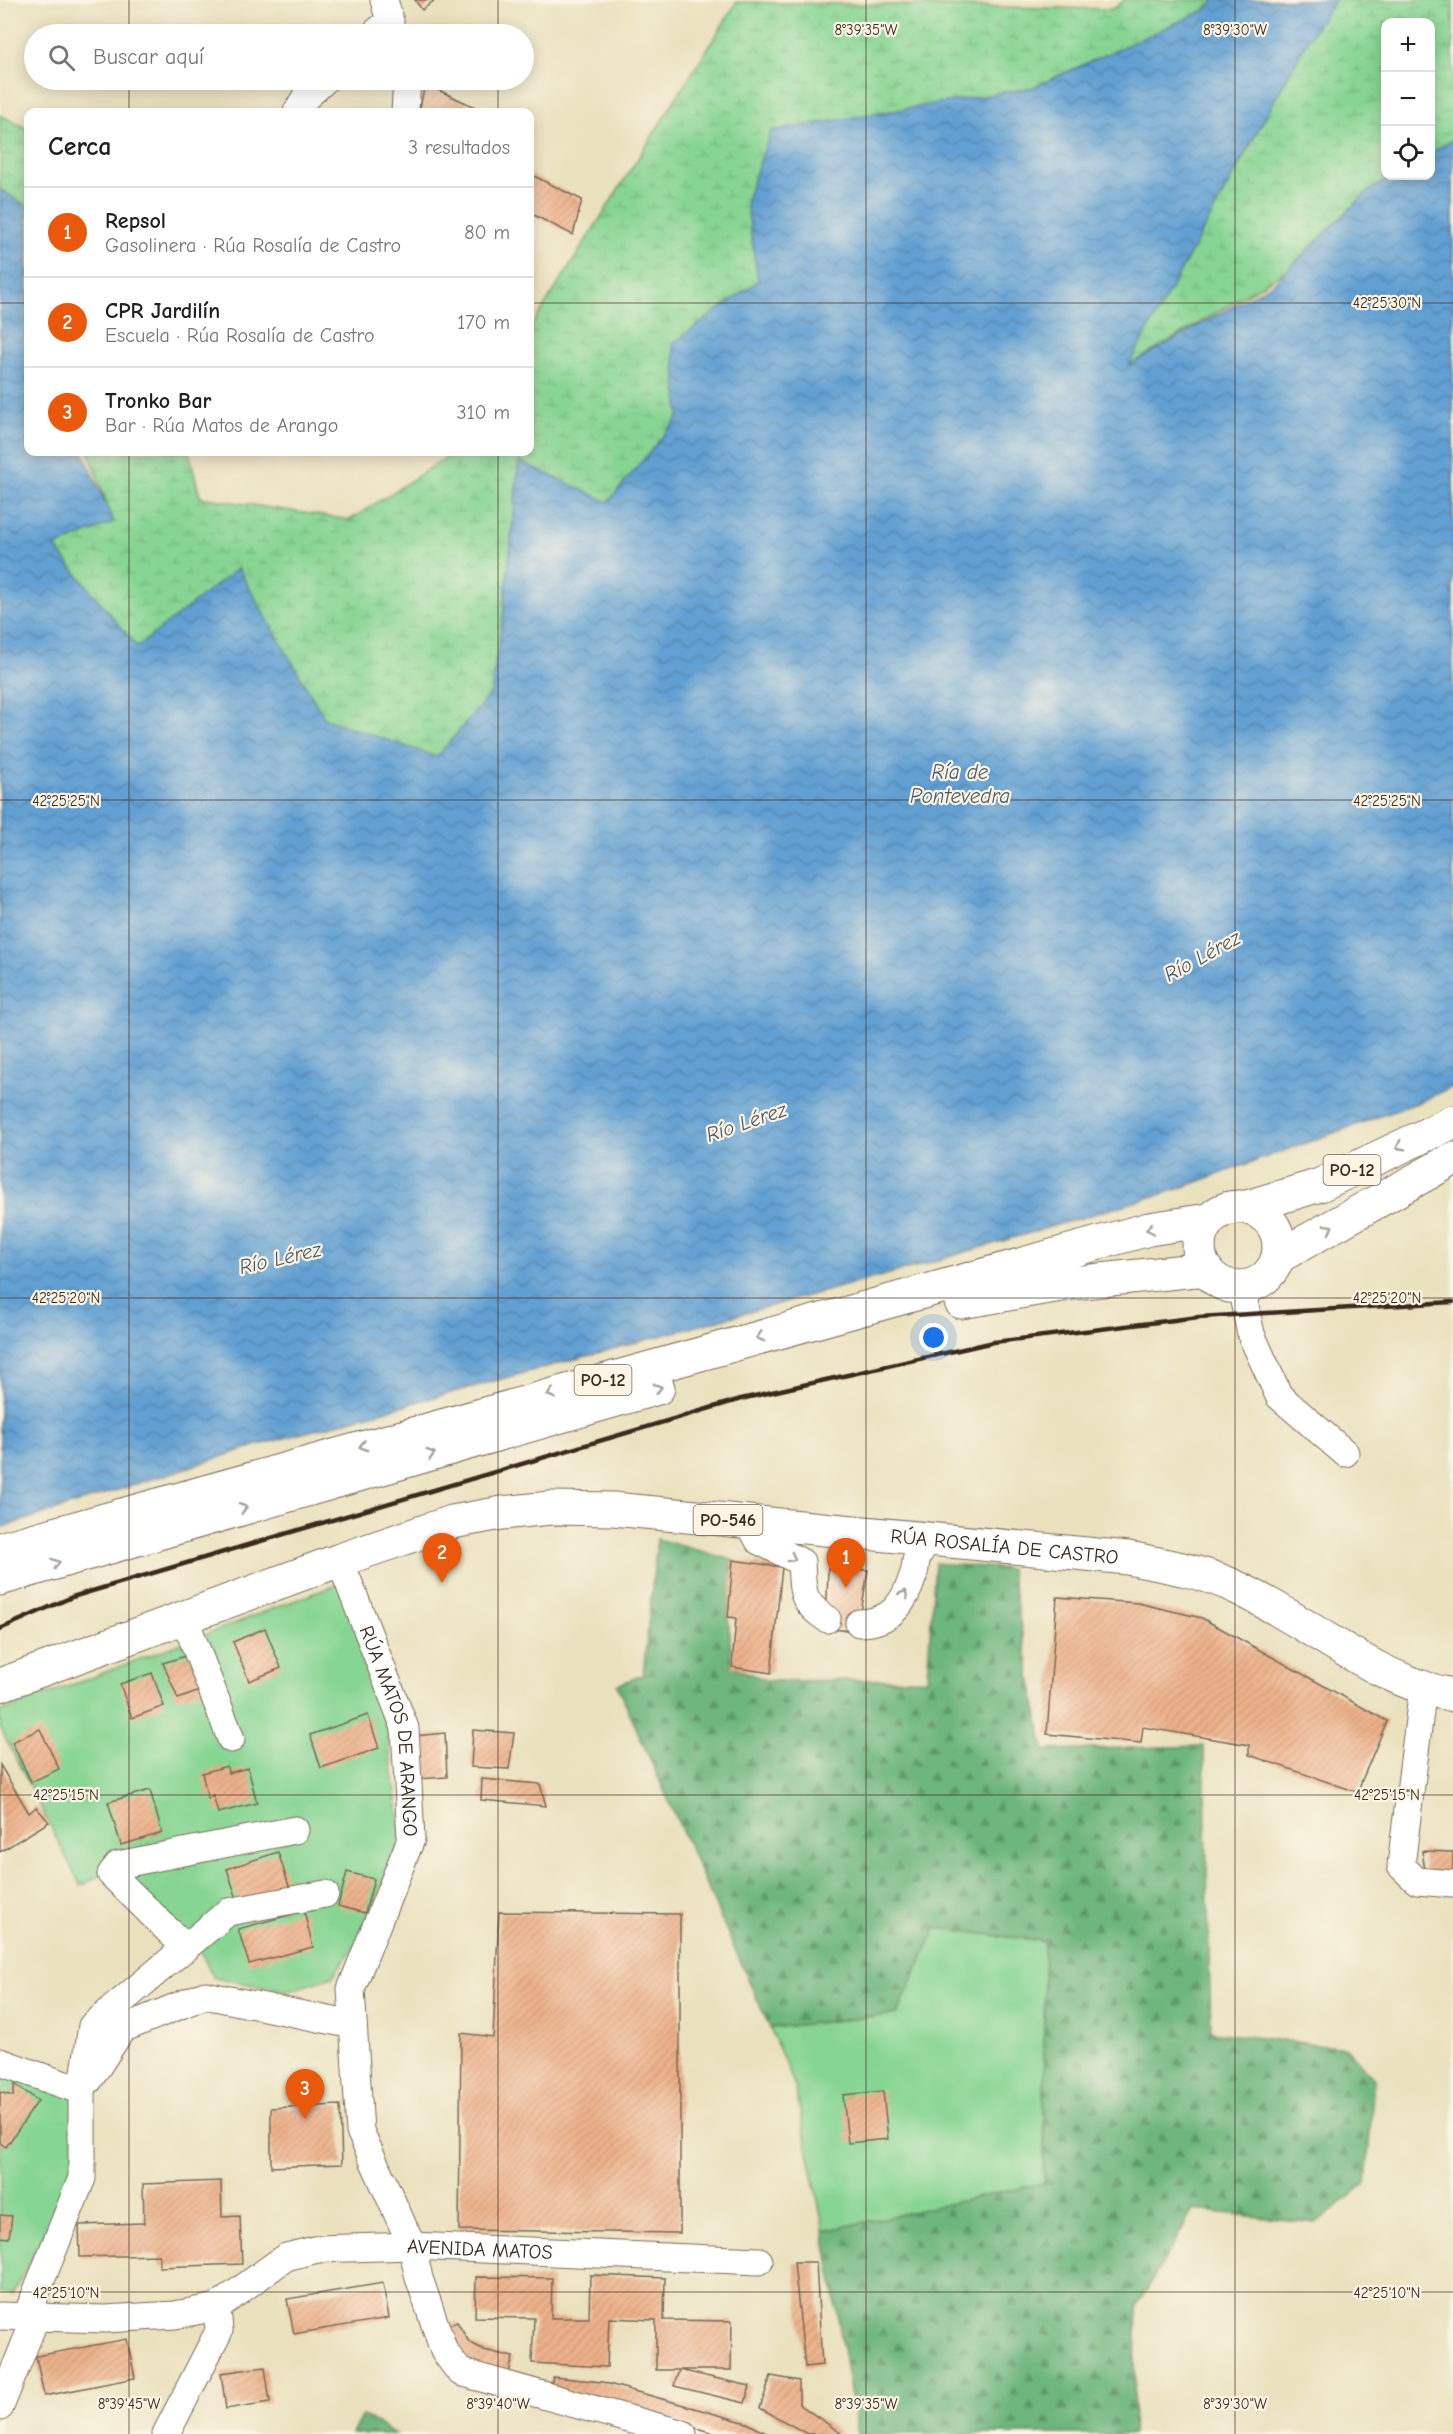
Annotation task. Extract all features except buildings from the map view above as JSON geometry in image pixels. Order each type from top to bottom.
[{"type":"main road","name":"PO-12","points":[[1246,1207],[1320,1185],[1453,1122]]},
{"type":"main road","name":"PO-12","points":[[1278,1257],[1453,1159]]},
{"type":"main road","points":[[1246,1207],[1259,1211],[1276,1231],[1279,1243],[1278,1257],[1265,1278],[1241,1287],[1227,1286],[1215,1280],[1205,1269],[1199,1258],[1198,1244],[1201,1232],[1208,1220],[1225,1208],[1246,1207]]},
{"type":"main road","name":"PO-12","points":[[0,1548],[1149,1229],[1208,1220]]},
{"type":"main road","name":"PO-12","points":[[0,1579],[946,1305],[1049,1286],[1205,1269]]},
{"type":"main road","name":"RÚA ROSALÍA DE CASTRO","points":[[0,1685],[340,1560],[452,1522],[502,1513],[550,1508],[613,1509],[1128,1558],[1185,1570],[1229,1584],[1404,1682],[1438,1691]]},
{"type":"street","points":[[299,108],[305,98],[314,90]]},
{"type":"street","points":[[405,108],[406,90]]},
{"type":"street","points":[[1241,1287],[1251,1334],[1279,1396],[1345,1453]]},
{"type":"street","points":[[749,1522],[759,1541],[801,1562],[803,1592],[810,1608],[827,1619]]},
{"type":"street","points":[[859,1623],[877,1623],[890,1614],[903,1598],[914,1574],[917,1555],[930,1539]]},
{"type":"street","name":"RÚA MATOS DE ARANGO","points":[[340,1560],[405,1728],[411,1839],[351,1989],[360,2131],[412,2246],[419,2277],[444,2351],[460,2372],[682,2434]]},
{"type":"street","points":[[184,1617],[231,1739]]},
{"type":"street","points":[[1438,1691],[1401,1866],[1417,1881],[1453,1884]]},
{"type":"street","points":[[186,1948],[111,1874],[118,1865],[295,1830]]},
{"type":"street","points":[[0,2407],[20,2318],[82,2178],[82,2091],[92,2026],[228,1911],[325,1894]]},
{"type":"street","points":[[82,2091],[122,2029],[205,1995],[353,2025]]},
{"type":"street","points":[[0,2062],[82,2091]]},
{"type":"street","name":"AVENIDA MATOS","points":[[217,2307],[286,2257],[318,2249],[412,2246],[759,2261]]},
{"type":"street","points":[[20,2318],[175,2315],[217,2307],[219,2331],[166,2434]]},
{"type":"green space","points":[[1124,0],[1453,0],[1453,542],[0,1166],[0,115],[24,127],[24,456],[85,456],[110,512],[90,456],[190,456],[200,497],[350,520],[449,456],[534,456],[534,323],[737,2],[1113,9]],"holes":[[[1285,271],[1261,292],[1198,330],[1145,356]]]},
{"type":"green space","points":[[657,1539],[733,1560],[728,1617],[732,1666],[768,1681],[927,1679],[935,1563],[1010,1569],[1044,1750],[1204,1746],[1211,2032],[1346,2048],[1374,2079],[1366,2183],[1316,2223],[1193,2210],[1137,2306],[1133,2434],[857,2434],[824,2231],[1044,2183],[1044,1941],[936,1928],[897,2014],[770,2028],[617,1685],[643,1675]]},
{"type":"green space","points":[[341,1583],[381,1691],[402,1835],[362,1936],[332,1977],[288,1991],[214,1978],[199,1949],[229,1920],[334,1898],[335,1888],[226,1907],[187,1940],[119,1875],[125,1870],[297,1838],[295,1830],[118,1865],[81,1886],[0,1727],[0,1712]]},
{"type":"green space","points":[[936,1928],[1044,1941],[1044,2183],[824,2231],[795,2086],[770,2028],[897,2014]]},
{"type":"green space","points":[[0,2069],[76,2096],[74,2177],[13,2295],[0,2292]]},
{"type":"green space","points":[[362,2415],[395,2434],[352,2434]]},
{"type":"water","name":"Ría de Pontevedra","points":[[1215,0],[1335,0],[1309,38],[1129,365],[1274,283],[1367,192],[1386,180],[1435,180],[1435,150],[1453,139],[1453,1087],[1417,1103],[1175,1190],[929,1263],[255,1446],[0,1528],[0,189],[24,204],[24,456],[85,456],[114,522],[55,547],[137,647],[238,568],[325,719],[437,757],[491,693],[504,608],[519,461],[608,502],[679,417],[673,343],[758,281],[746,200],[771,131],[1031,88],[1205,10]]},
{"type":"railway","points":[[0,1629],[72,1597],[741,1399],[994,1342],[1199,1317],[1453,1302]]},
{"type":"place","name":"CPR Jardilín","points":[[442,1583]]},
{"type":"place","name":"Repsol","points":[[846,1588]]},
{"type":"place","name":"Tronko Bar","points":[[305,2119]]},
{"type":"water label","name":"Río Lérez","points":[[1202,956]]},
{"type":"water label","name":"Río Lérez","points":[[746,1122]]},
{"type":"water label","name":"Río Lérez","points":[[280,1258]]}]
